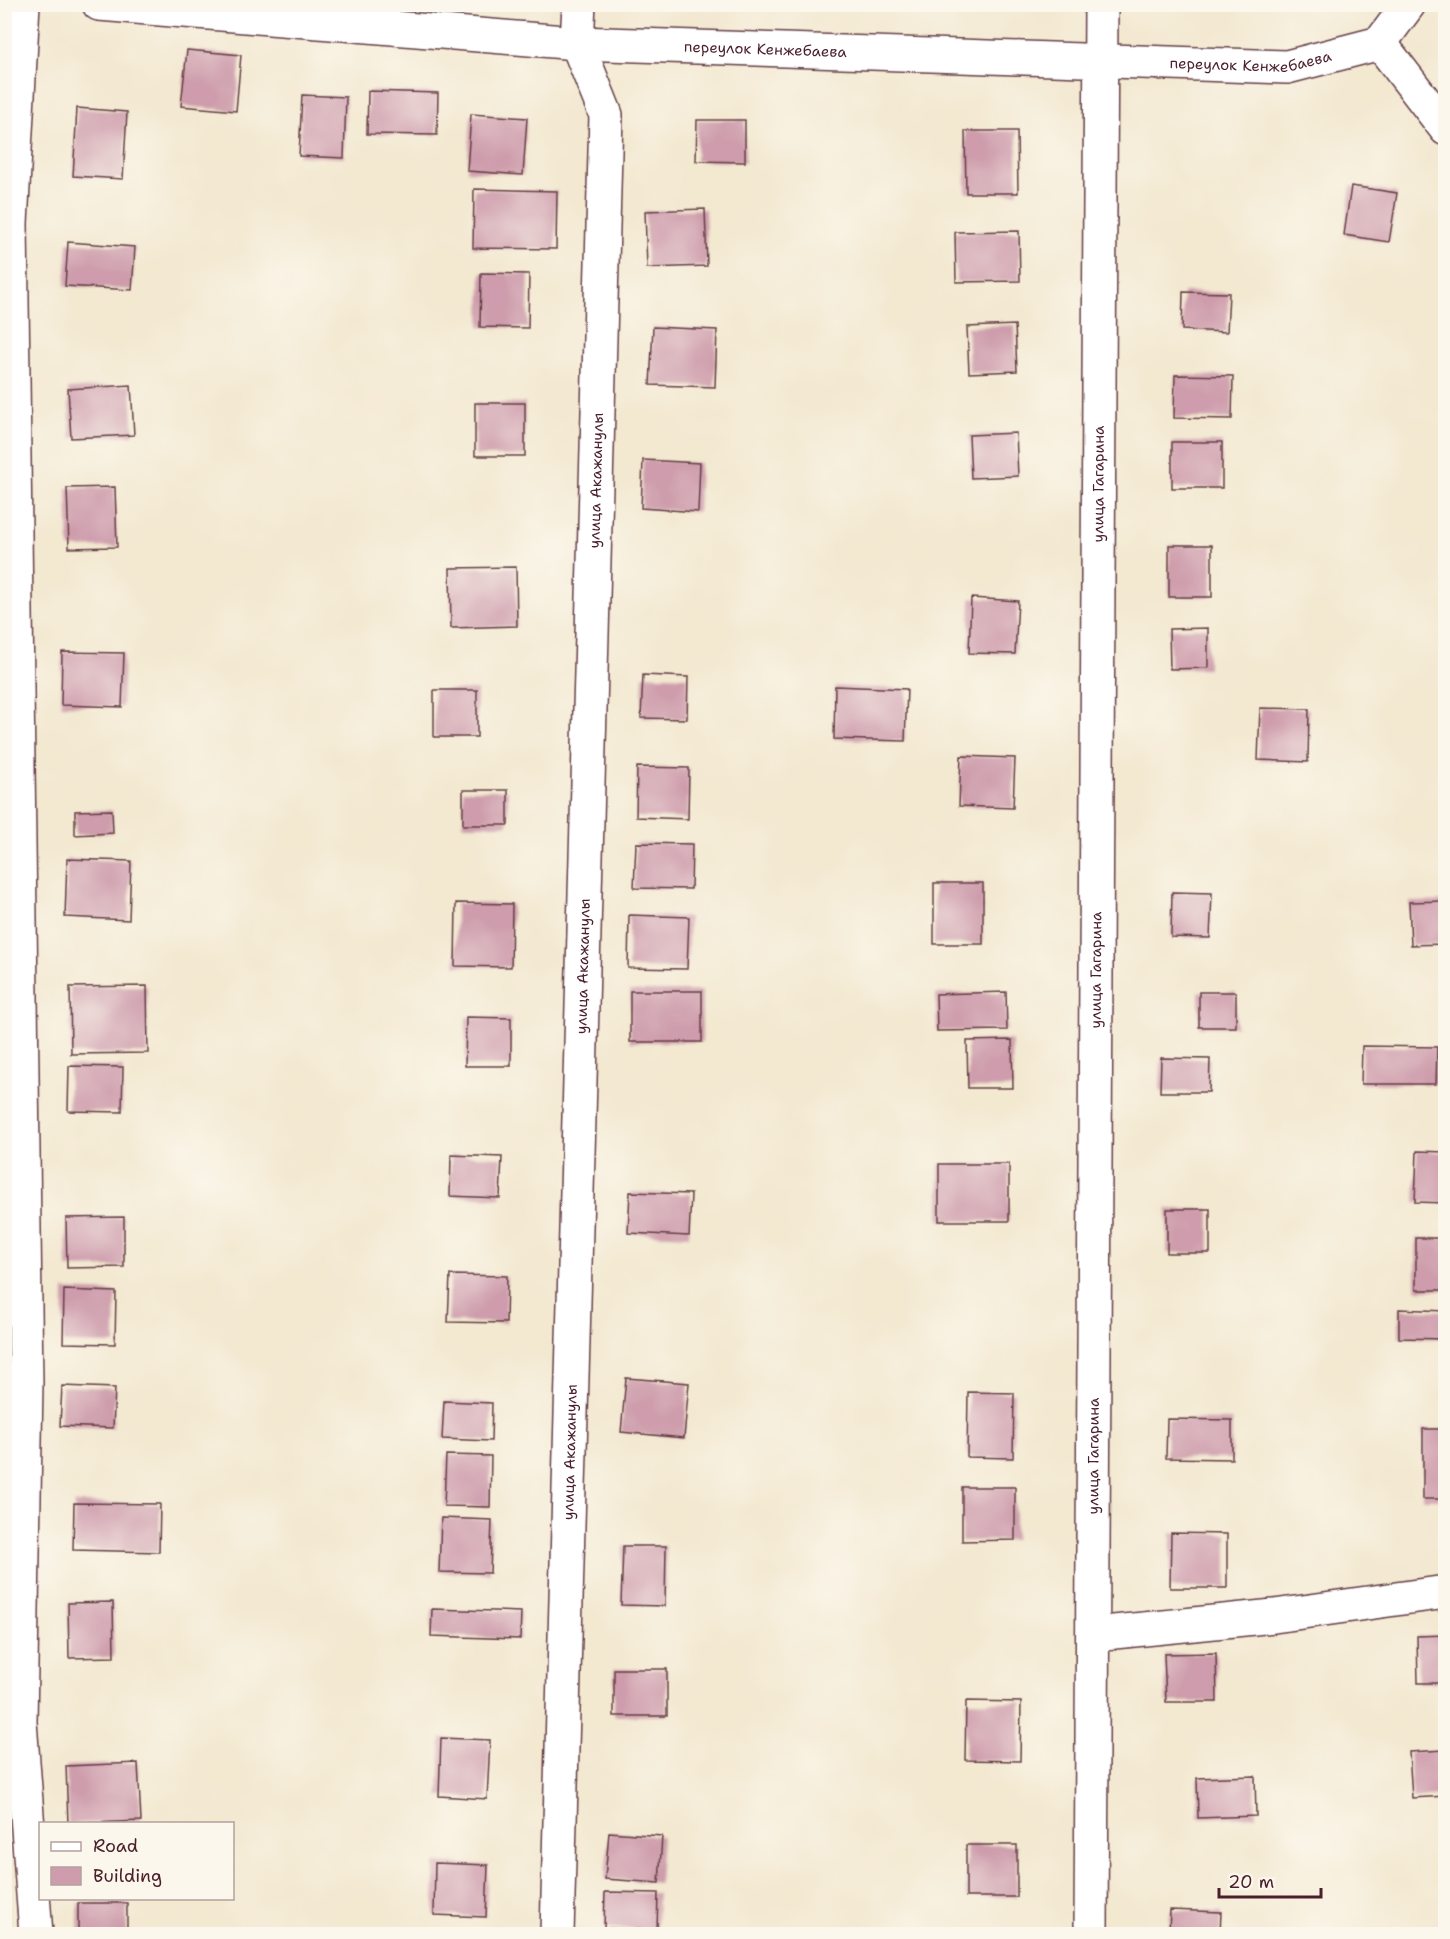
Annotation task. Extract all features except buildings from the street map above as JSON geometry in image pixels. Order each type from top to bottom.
[{"type":"street","points":[[23,4],[11,223],[26,1384],[20,1722],[36,1935]]},
{"type":"street","name":"переулок Кенжебаева","points":[[99,4],[577,44],[1287,67],[1380,44]]},
{"type":"street","name":"улица Акажанулы","points":[[557,1935],[606,115],[577,44],[579,4]]},
{"type":"street","name":"улица Гагарина","points":[[1091,1935],[1101,4]]},
{"type":"street","points":[[1409,4],[1380,44],[1446,129]]},
{"type":"street","points":[[1094,1634],[1274,1616],[1446,1592]]}]
